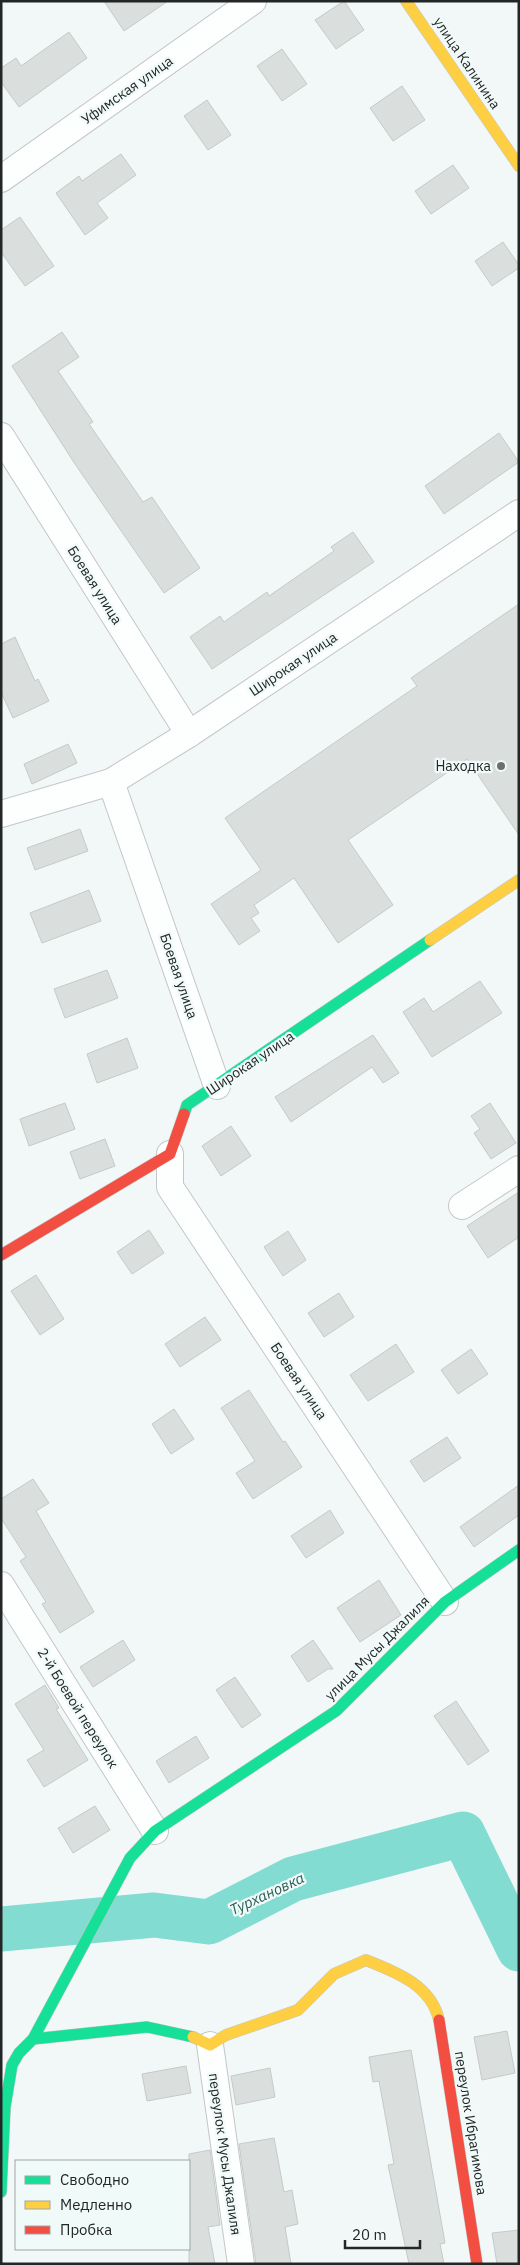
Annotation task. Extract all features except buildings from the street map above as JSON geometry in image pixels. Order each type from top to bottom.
[{"type":"street","name":"Уфимская улица","points":[[1,179],[253,1]]},
{"type":"street","name":"улица Калинина","points":[[406,1],[519,166]]},
{"type":"street","name":"Боевая улица","points":[[1,436],[188,734]]},
{"type":"street","name":"Широкая улица","points":[[1,814],[111,782],[188,734],[519,513]]},
{"type":"street","name":"Боевая улица","points":[[111,782],[217,1086]]},
{"type":"street","name":"Широкая улица","points":[[170,1154],[187,1105],[519,880]]},
{"type":"street","name":"Боевая улица","points":[[170,1154],[170,1187],[446,1602]]},
{"type":"street","points":[[1,1255],[170,1154]]},
{"type":"street","points":[[462,1206],[519,1169]]},
{"type":"street","name":"улица Мусы Джалиля","points":[[1,2192],[5,2107],[12,2064],[19,2053],[33,2039],[130,1858],[155,1830],[336,1711],[446,1602],[519,1550]]},
{"type":"street","name":"2-й Боевой переулок","points":[[1,1585],[155,1830]]},
{"type":"street","name":"переулок Ибрагимова","points":[[210,2045],[226,2036],[298,2010],[334,1974],[366,1960],[400,1973],[422,1989],[439,2017],[477,2264]]},
{"type":"street","points":[[33,2039],[147,2027],[193,2037],[210,2045]]},
{"type":"street","name":"переулок Мусы Джалиля","points":[[210,2045],[241,2264]]},
{"type":"waterway","name":"Турхановка","points":[[1,1929],[154,1915],[209,1922],[293,1879],[463,1834],[519,1949]]},
{"type":"traffic: fast","points":[[184,1114],[187,1105],[430,940]]},
{"type":"traffic: fast","points":[[33,2039],[130,1858],[155,1831],[336,1711],[445,1602],[519,1550]]},
{"type":"traffic: fast","points":[[1,2192],[5,2107],[12,2065],[19,2053],[33,2039],[147,2027],[193,2037]]},
{"type":"traffic: slow","points":[[406,1],[519,166]]},
{"type":"traffic: slow","points":[[430,940],[519,880]]},
{"type":"traffic: slow","points":[[193,2037],[210,2045],[226,2035],[298,2010],[334,1974],[366,1960],[411,1981],[428,1998],[435,2008],[439,2020]]},
{"type":"traffic: jam","points":[[1,1255],[170,1154],[184,1114]]},
{"type":"traffic: jam","points":[[439,2020],[477,2264]]},
{"type":"place","name":"Находка","points":[[501,766]]}]
